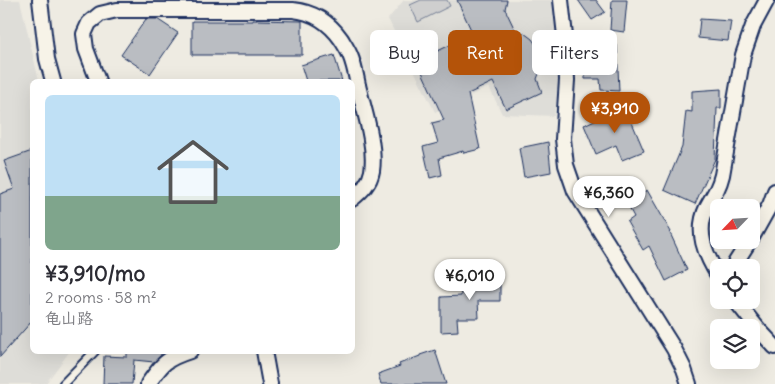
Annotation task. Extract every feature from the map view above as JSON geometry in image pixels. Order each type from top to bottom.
[{"type":"street","points":[[40,0],[47,59],[52,79]]},
{"type":"street","points":[[561,0],[567,80],[563,139],[566,165],[575,191],[674,349],[690,384]]},
{"type":"street","points":[[710,263],[703,244],[701,223],[707,206],[718,188],[722,174],[743,55],[753,26],[767,0]]},
{"type":"street","points":[[97,79],[86,49],[84,34],[89,23],[100,14],[117,10],[305,11],[322,20],[336,33],[351,56],[370,134],[372,161],[372,173],[366,185],[355,196]]},
{"type":"street","points":[[760,223],[770,205],[775,190]]},
{"type":"street","points":[[742,309],[775,347]]},
{"type":"street","points":[[148,384],[160,366],[181,354]]},
{"type":"street","points":[[265,354],[270,384]]},
{"type":"lane","points":[[63,384],[92,354]]},
{"type":"shaded area","points":[[0,0],[20,0],[39,79],[30,79],[30,354],[68,354],[46,383],[0,384]]},
{"type":"shaded area","points":[[404,0],[554,0],[556,30],[532,30],[532,75],[559,75],[559,86],[554,116],[502,114],[489,87],[435,112],[416,75],[438,75],[438,30],[394,30],[388,19]]},
{"type":"shaded area","points":[[421,0],[447,0],[450,6],[418,22],[410,5]]},
{"type":"building","points":[[457,0],[507,0],[505,9],[515,30],[471,30]]},
{"type":"building","points":[[578,0],[596,0],[605,12],[592,20]]},
{"type":"building","points":[[612,0],[627,0],[624,32],[610,30]]},
{"type":"building","points":[[146,19],[157,19],[178,33],[150,74],[121,55]]},
{"type":"building","points":[[700,19],[731,21],[728,41],[698,38]]},
{"type":"building","points":[[192,21],[302,21],[302,55],[192,55]]},
{"type":"building","points":[[522,32],[524,33],[532,39],[532,75],[539,75],[537,79],[542,92],[506,109],[493,82],[468,94],[480,149],[464,153],[463,151],[439,158],[442,175],[430,178],[423,147],[438,143],[432,123],[444,120],[423,75],[438,75],[438,51],[448,46],[448,75],[522,75]]},
{"type":"building","points":[[617,45],[619,91],[601,90],[600,79],[585,79],[585,75],[617,75]]},
{"type":"building","points":[[334,55],[341,79],[305,79],[301,65]]},
{"type":"building","points":[[721,89],[721,108],[717,108],[715,159],[695,204],[664,190],[682,147],[686,111],[692,112],[692,91]]},
{"type":"building","points":[[625,106],[644,151],[622,160],[616,145],[596,154],[584,125]]},
{"type":"building","points":[[548,142],[551,172],[524,177],[519,148]]},
{"type":"building","points":[[30,152],[30,323],[0,357],[0,194],[14,189],[4,161]]},
{"type":"building","points":[[647,190],[671,232],[687,270],[666,281],[649,246],[643,250],[627,222],[634,217],[627,204]]},
{"type":"building","points":[[500,269],[500,301],[478,301],[479,318],[457,318],[458,331],[441,332],[441,297],[461,296],[460,286],[483,285],[482,270]]},
{"type":"building","points":[[435,350],[446,384],[381,384],[378,374]]},
{"type":"building","points":[[127,354],[161,354],[154,362],[134,360],[132,384],[103,384],[104,356],[127,357]]}]
